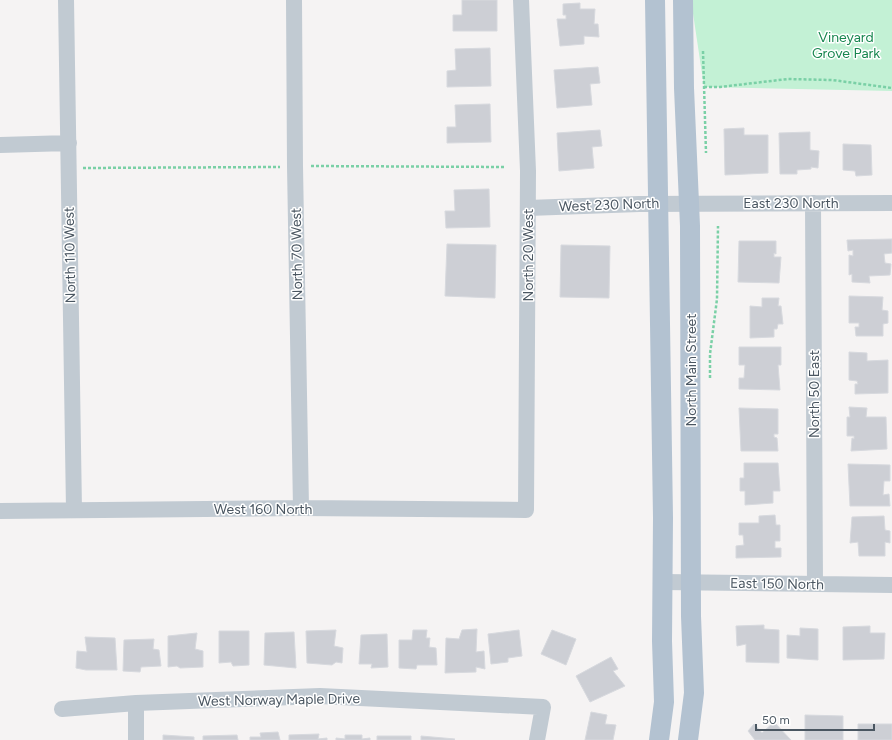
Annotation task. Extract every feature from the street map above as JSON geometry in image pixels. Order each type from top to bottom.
[{"type":"main road","name":"North Main Street","points":[[655,0],[663,510],[662,640],[664,702],[660,740]]},
{"type":"main road","name":"North Main Street","points":[[683,0],[684,88],[690,203],[691,616],[694,693],[688,740]]},
{"type":"street","name":"North 110 West","points":[[66,0],[74,510]]},
{"type":"street","name":"North 70 West","points":[[294,0],[295,166],[301,508]]},
{"type":"street","name":"North 20 West","points":[[521,0],[528,172],[526,510]]},
{"type":"street","points":[[0,144],[69,143]]},
{"type":"street","name":"East 230 North","points":[[690,203],[892,202]]},
{"type":"street","name":"West 230 North","points":[[528,208],[690,203]]},
{"type":"street","name":"North 50 East","points":[[813,203],[815,584]]},
{"type":"street","name":"West 160 North","points":[[0,511],[301,508],[526,510]]},
{"type":"street","name":"East 150 North","points":[[663,582],[892,585]]},
{"type":"street","name":"West Norway Maple Drive","points":[[62,709],[136,702],[320,696],[543,707],[537,740]]},
{"type":"street","points":[[136,702],[136,740]]},
{"type":"path","points":[[703,48],[706,112],[706,159]]},
{"type":"path","points":[[704,87],[720,87],[788,79],[832,80],[892,88]]},
{"type":"path","points":[[69,169],[295,166],[506,167]]},
{"type":"path","points":[[710,384],[710,354],[717,299],[718,226]]},
{"type":"green space","name":"Vineyard Grove Park","points":[[691,0],[892,0],[892,91],[704,87]]},
{"type":"building","points":[[462,0],[497,0],[497,31],[453,31],[453,15],[462,15]]},
{"type":"building","points":[[580,3],[580,9],[595,9],[594,24],[598,24],[599,37],[584,36],[584,44],[560,46],[557,19],[566,19],[566,15],[563,15],[563,4]]},
{"type":"building","points":[[490,48],[491,86],[447,87],[447,71],[456,70],[455,49]]},
{"type":"building","points":[[598,67],[600,83],[590,84],[592,105],[557,108],[554,70]]},
{"type":"building","points":[[490,104],[491,142],[447,143],[447,127],[456,127],[455,105]]},
{"type":"building","points":[[744,128],[744,135],[768,135],[768,173],[725,175],[724,129]]},
{"type":"building","points":[[600,130],[602,146],[592,147],[594,168],[559,171],[557,133]]},
{"type":"building","points":[[810,132],[810,150],[819,151],[818,168],[811,167],[811,169],[797,170],[797,174],[780,174],[779,133]]},
{"type":"building","points":[[843,144],[871,145],[872,175],[856,176],[855,171],[843,170]]},
{"type":"building","points":[[489,189],[490,227],[446,228],[445,211],[455,211],[454,190]]},
{"type":"building","points":[[892,239],[892,253],[884,254],[885,263],[891,264],[890,275],[869,276],[870,283],[852,282],[852,274],[849,275],[849,255],[853,256],[853,250],[848,251],[847,240]]},
{"type":"building","points":[[739,241],[776,241],[776,254],[774,253],[774,257],[781,257],[779,283],[738,282]]},
{"type":"building","points":[[447,244],[496,245],[495,298],[445,296]]},
{"type":"building","points":[[561,245],[610,246],[609,298],[560,297]]},
{"type":"building","points":[[849,296],[883,297],[882,310],[888,311],[888,323],[883,324],[883,336],[856,336],[855,327],[859,327],[859,323],[849,323]]},
{"type":"building","points":[[762,298],[779,298],[778,306],[781,306],[783,324],[778,324],[777,329],[774,329],[774,337],[750,338],[750,306],[762,307]]},
{"type":"building","points":[[739,347],[781,347],[781,365],[778,365],[780,390],[739,389],[739,378],[744,378],[745,365],[739,365]]},
{"type":"building","points":[[849,352],[867,353],[867,361],[888,360],[888,393],[855,394],[855,384],[858,384],[857,381],[849,380]]},
{"type":"building","points":[[849,407],[867,408],[866,417],[886,417],[887,449],[851,451],[852,438],[854,439],[854,436],[847,436],[847,417],[850,417]]},
{"type":"building","points":[[739,408],[778,409],[778,434],[774,434],[774,437],[777,438],[778,451],[741,451]]},
{"type":"building","points":[[744,463],[778,463],[780,491],[773,491],[773,503],[745,505],[745,491],[740,491],[740,478],[744,478]]},
{"type":"building","points":[[848,464],[890,465],[890,481],[884,481],[883,495],[889,494],[890,506],[850,506]]},
{"type":"building","points":[[775,515],[776,525],[780,525],[780,541],[775,541],[775,548],[781,548],[781,557],[736,558],[736,546],[744,545],[743,535],[739,535],[739,523],[759,523],[759,516]]},
{"type":"building","points":[[884,516],[885,530],[890,531],[890,543],[885,542],[885,556],[859,556],[858,542],[850,543],[852,517]]},
{"type":"building","points":[[764,625],[764,629],[779,630],[779,663],[746,662],[746,644],[737,646],[736,626]]},
{"type":"building","points":[[870,626],[870,633],[885,633],[884,659],[843,660],[843,627]]},
{"type":"building","points":[[800,628],[818,629],[818,660],[787,658],[787,635],[800,636]]},
{"type":"building","points":[[477,629],[476,652],[484,651],[485,669],[476,667],[476,672],[445,673],[446,638],[459,639],[462,630]]},
{"type":"building","points":[[336,630],[334,646],[343,648],[342,663],[336,662],[332,665],[307,663],[306,631]]},
{"type":"building","points":[[413,630],[427,630],[426,638],[430,638],[429,647],[436,648],[437,665],[417,665],[416,669],[399,668],[399,640],[412,640]]},
{"type":"building","points":[[519,630],[522,656],[508,658],[508,662],[491,664],[488,634]]},
{"type":"building","points":[[552,630],[576,639],[566,665],[541,654]]},
{"type":"building","points":[[219,631],[249,631],[249,665],[233,666],[231,662],[219,663]]},
{"type":"building","points":[[294,632],[296,668],[264,665],[265,633]]},
{"type":"building","points":[[197,633],[195,649],[203,651],[203,667],[168,667],[168,636]]},
{"type":"building","points":[[387,634],[388,667],[371,668],[372,664],[359,664],[361,635]]},
{"type":"building","points":[[85,637],[115,638],[117,670],[86,670],[76,668],[77,651],[87,652]]},
{"type":"building","points":[[154,639],[153,649],[159,650],[161,666],[141,667],[140,672],[123,671],[124,640]]},
{"type":"building","points":[[611,657],[618,669],[613,671],[625,686],[590,702],[576,676]]},
{"type":"building","points":[[591,712],[607,715],[605,724],[616,725],[613,740],[585,740]]},
{"type":"building","points":[[805,715],[843,716],[843,740],[805,740]]},
{"type":"building","points":[[774,722],[791,740],[755,740],[748,731],[754,724],[762,733]]},
{"type":"building","points":[[858,724],[892,724],[892,740],[858,740]]},
{"type":"building","points":[[278,732],[280,740],[250,740],[250,737],[261,737],[260,733]]},
{"type":"building","points":[[319,734],[318,739],[327,738],[327,740],[289,740],[289,735]]},
{"type":"building","points":[[163,735],[194,737],[194,740],[163,740]]},
{"type":"building","points":[[237,735],[238,740],[203,740],[203,736]]},
{"type":"building","points":[[345,735],[362,735],[362,739],[370,738],[370,740],[336,740],[336,738],[345,739]]},
{"type":"building","points":[[377,736],[411,736],[411,740],[377,740]]},
{"type":"building","points":[[421,736],[455,739],[421,740]]}]
